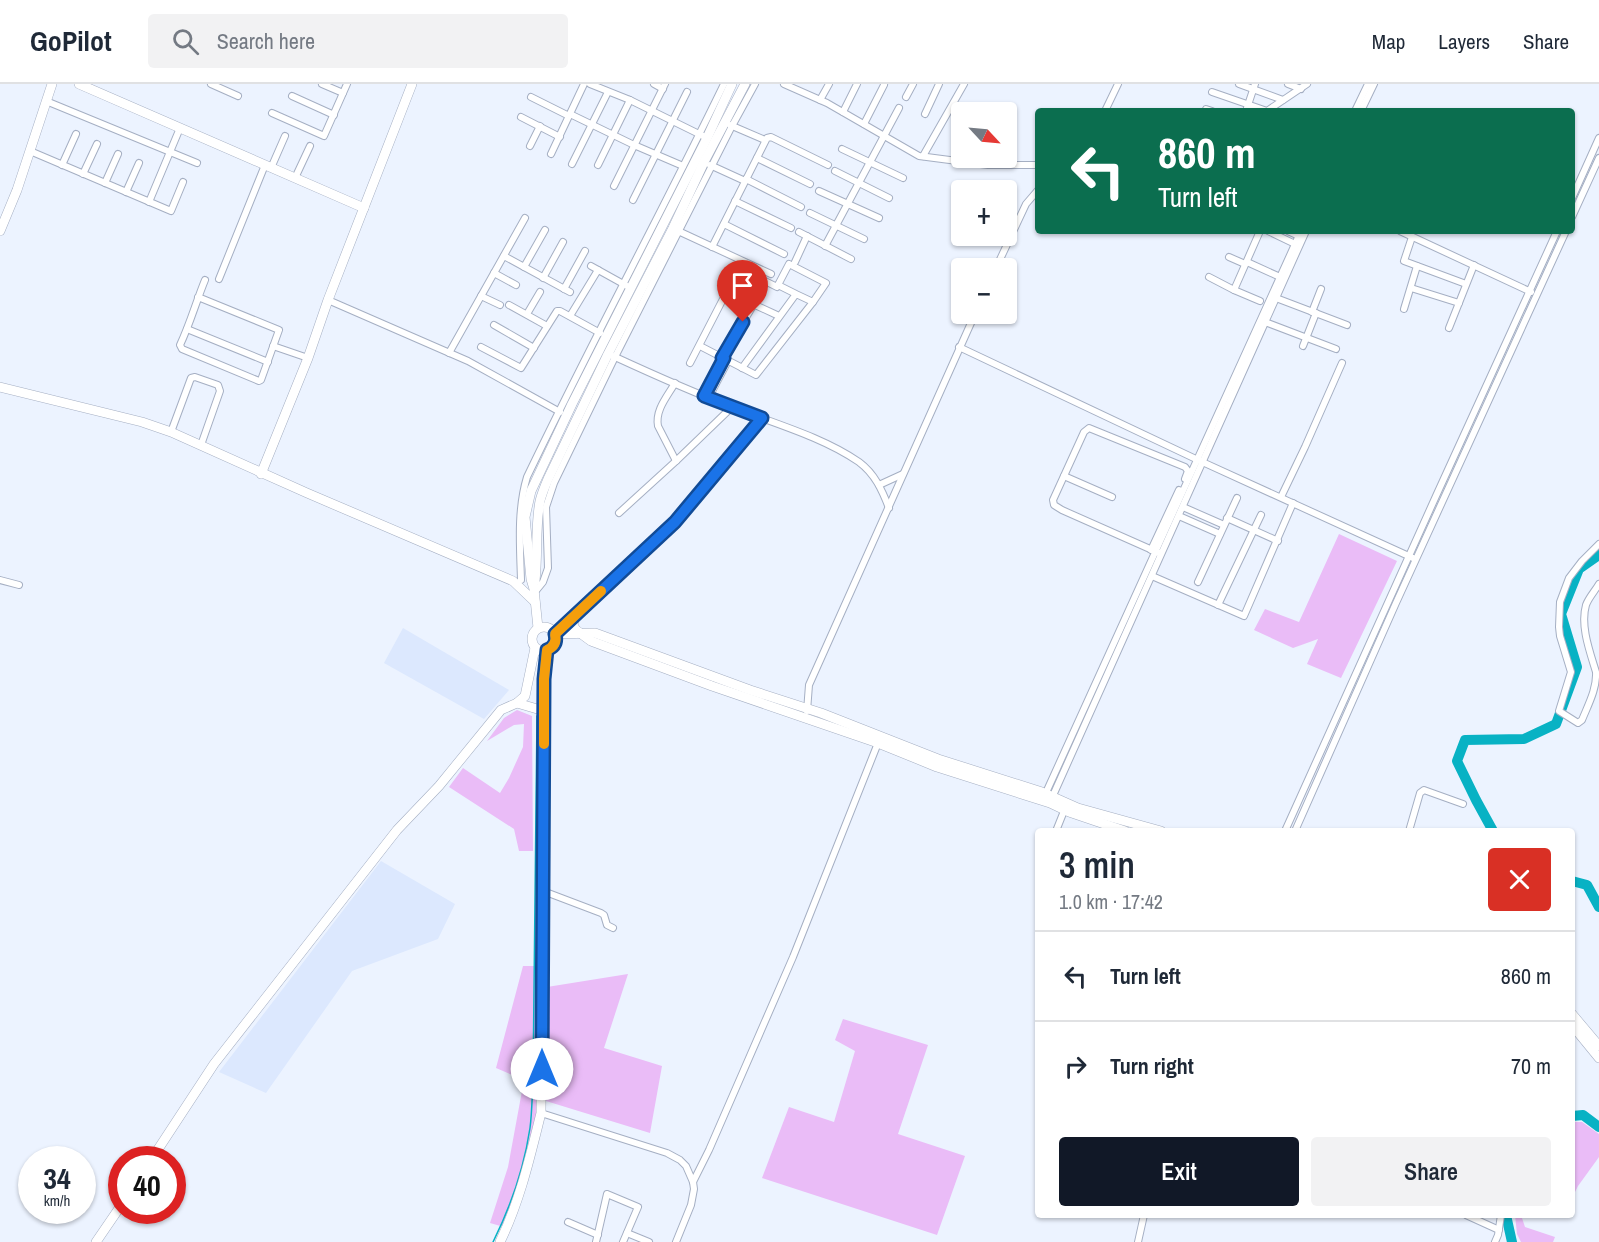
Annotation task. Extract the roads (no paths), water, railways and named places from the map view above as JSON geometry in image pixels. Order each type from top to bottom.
[{"type":"street","points":[[0,231],[17,190],[52,84]]},
{"type":"street","points":[[79,84],[364,208]]},
{"type":"street","points":[[211,84],[238,96]]},
{"type":"street","points":[[322,84],[343,93]]},
{"type":"street","points":[[272,113],[324,136],[347,84]]},
{"type":"street","points":[[261,474],[309,358],[328,300],[412,84]]},
{"type":"street","points":[[551,154],[584,84]]},
{"type":"street","points":[[590,84],[606,88],[711,140]]},
{"type":"street","points":[[614,186],[664,86],[654,84]]},
{"type":"street","points":[[534,595],[522,580],[525,517],[536,478],[562,414],[604,351],[676,230],[708,164],[724,84]]},
{"type":"street","points":[[538,628],[534,595],[540,500],[604,351],[602,334],[711,140],[732,84]]},
{"type":"street","points":[[729,124],[746,84]]},
{"type":"street","points":[[627,286],[683,166],[729,124],[755,84]]},
{"type":"street","points":[[784,84],[843,112],[919,156],[988,165],[1035,165]]},
{"type":"street","points":[[801,91],[804,84]]},
{"type":"street","points":[[820,100],[829,84]]},
{"type":"street","points":[[843,112],[856,84]]},
{"type":"street","points":[[906,97],[913,84]]},
{"type":"street","points":[[925,114],[939,84]]},
{"type":"street","points":[[923,156],[964,84]]},
{"type":"street","points":[[1107,108],[1118,84]]},
{"type":"street","points":[[1239,84],[1254,87],[1283,100]]},
{"type":"street","points":[[1291,84],[1304,86]]},
{"type":"street","points":[[1356,108],[1368,84]]},
{"type":"street","points":[[1362,108],[1374,84]]},
{"type":"street","points":[[864,124],[884,85]]},
{"type":"street","points":[[1271,108],[1304,86]]},
{"type":"street","points":[[1212,92],[1247,108],[1254,87]]},
{"type":"street","points":[[572,164],[606,88]]},
{"type":"street","points":[[633,200],[687,92]]},
{"type":"street","points":[[292,96],[334,115]]},
{"type":"street","points":[[531,97],[683,166]]},
{"type":"street","points":[[598,165],[630,100]]},
{"type":"street","points":[[46,101],[197,163]]},
{"type":"street","points":[[825,246],[899,108]]},
{"type":"street","points":[[521,117],[560,137]]},
{"type":"street","points":[[729,124],[765,140]]},
{"type":"street","points":[[530,146],[540,126]]},
{"type":"street","points":[[149,202],[180,128]]},
{"type":"street","points":[[62,165],[76,134]]},
{"type":"street","points":[[219,279],[268,167],[285,136]]},
{"type":"street","points":[[712,247],[765,140],[769,137],[828,165]]},
{"type":"street","points":[[1575,191],[1599,138]]},
{"type":"street","points":[[83,174],[97,144]]},
{"type":"street","points":[[295,178],[310,146]]},
{"type":"street","points":[[842,149],[903,178]]},
{"type":"street","points":[[30,151],[171,212],[183,182]]},
{"type":"street","points":[[105,183],[118,154]]},
{"type":"street","points":[[757,158],[810,184]]},
{"type":"street","points":[[1575,211],[1599,158]]},
{"type":"street","points":[[126,192],[139,163]]},
{"type":"street","points":[[708,164],[801,207]]},
{"type":"street","points":[[835,171],[889,198]]},
{"type":"street","points":[[819,190],[879,218]]},
{"type":"street","points":[[1001,258],[1026,204],[1035,194]]},
{"type":"street","points":[[735,201],[791,228]]},
{"type":"street","points":[[810,213],[864,239]]},
{"type":"street","points":[[449,353],[525,218]]},
{"type":"street","points":[[724,224],[784,254]]},
{"type":"street","points":[[524,267],[545,230]]},
{"type":"street","points":[[676,230],[771,274]]},
{"type":"street","points":[[799,232],[851,259]]},
{"type":"street","points":[[1234,290],[1259,234]]},
{"type":"street","points":[[1274,234],[1295,244]]},
{"type":"street","points":[[1156,552],[1179,516],[1200,460],[1300,234]]},
{"type":"street","points":[[1048,798],[1156,552],[1305,234]]},
{"type":"street","points":[[1406,234],[1537,295]]},
{"type":"street","points":[[1295,828],[1413,558],[1436,496],[1556,234]]},
{"type":"street","points":[[1286,828],[1565,234]]},
{"type":"street","points":[[795,262],[807,236]]},
{"type":"street","points":[[1412,237],[1404,261],[1466,284]]},
{"type":"street","points":[[543,278],[563,242]]},
{"type":"street","points":[[504,256],[567,290],[585,251]]},
{"type":"street","points":[[1229,257],[1280,277]]},
{"type":"street","points":[[699,346],[756,375],[826,283],[789,264],[778,285]]},
{"type":"street","points":[[1449,328],[1474,265]]},
{"type":"street","points":[[591,266],[627,286]]},
{"type":"street","points":[[1404,309],[1418,267]]},
{"type":"street","points":[[690,363],[739,268],[813,302]]},
{"type":"street","points":[[570,316],[598,270]]},
{"type":"street","points":[[494,273],[516,285]]},
{"type":"street","points":[[1209,277],[1260,301]]},
{"type":"street","points":[[198,297],[279,330],[260,381],[255,381],[182,349],[180,345],[187,329],[198,297],[205,280]]},
{"type":"street","points":[[1411,288],[1459,303]]},
{"type":"street","points":[[1303,346],[1321,289]]},
{"type":"street","points":[[527,314],[540,292]]},
{"type":"street","points":[[727,292],[779,316]]},
{"type":"street","points":[[742,368],[796,294]]},
{"type":"street","points":[[481,296],[500,305]]},
{"type":"street","points":[[1276,298],[1347,325]]},
{"type":"street","points":[[328,300],[468,361],[562,414]]},
{"type":"street","points":[[706,397],[754,304]]},
{"type":"street","points":[[509,305],[547,326]]},
{"type":"street","points":[[481,347],[520,368],[557,311],[602,334]]},
{"type":"street","points":[[1265,322],[1336,349]]},
{"type":"street","points":[[807,713],[809,685],[970,324]]},
{"type":"street","points":[[494,325],[534,348]]},
{"type":"street","points":[[187,329],[268,362]]},
{"type":"street","points":[[273,346],[309,358]]},
{"type":"street","points":[[959,346],[1171,447],[1413,558]]},
{"type":"street","points":[[604,351],[706,397],[777,422],[838,450],[860,463],[879,484],[889,508]]},
{"type":"street","points":[[1281,497],[1342,363]]},
{"type":"street","points":[[171,432],[193,377],[218,386],[220,391],[201,445]]},
{"type":"street","points":[[675,383],[658,412],[657,421],[676,461]]},
{"type":"street","points":[[0,387],[142,422],[171,432],[261,474],[522,580],[534,595]]},
{"type":"street","points":[[619,513],[732,407]]},
{"type":"street","points":[[555,634],[675,522],[762,418]]},
{"type":"street","points":[[1048,798],[1152,576],[1156,552],[1188,471],[1187,468],[1165,458],[1089,428],[1084,432],[1053,500],[1054,505],[1156,552]]},
{"type":"street","points":[[1165,458],[1171,447]]},
{"type":"street","points":[[879,484],[903,474]]},
{"type":"street","points":[[1064,476],[1112,497]]},
{"type":"street","points":[[1198,582],[1237,498]]},
{"type":"street","points":[[1152,576],[1244,616],[1293,503]]},
{"type":"street","points":[[1183,507],[1254,530],[1278,541]]},
{"type":"street","points":[[1218,605],[1261,515]]},
{"type":"street","points":[[1179,516],[1220,534]]},
{"type":"street","points":[[1599,544],[1569,578],[1560,602],[1560,636],[1571,672],[1558,708],[1578,723],[1582,720],[1595,687],[1596,672],[1585,628],[1585,610],[1588,600],[1599,584]]},
{"type":"street","points":[[0,580],[19,585]]},
{"type":"street","points":[[576,615],[573,625],[576,630],[584,634]]},
{"type":"street","points":[[546,626],[555,634],[555,642],[551,649],[543,651],[536,648],[531,641],[531,637],[538,628],[546,626]]},
{"type":"street","points":[[555,634],[595,633],[750,690],[937,767],[1048,798]]},
{"type":"street","points":[[160,1146],[214,1064],[397,830],[439,786],[501,710],[517,703],[525,696],[536,648]]},
{"type":"street","points":[[500,1242],[525,1180],[541,1113],[543,891],[537,709],[544,679],[547,650]]},
{"type":"street","points":[[517,703],[537,709]]},
{"type":"street","points":[[807,713],[1048,798],[1118,828]]},
{"type":"street","points":[[693,1182],[793,957],[878,743]]},
{"type":"street","points":[[1409,828],[1420,793],[1424,790],[1463,804]]},
{"type":"street","points":[[1057,828],[1066,806]]},
{"type":"street","points":[[1066,806],[1150,828]]},
{"type":"street","points":[[543,891],[601,913],[607,925],[612,928]]},
{"type":"street","points":[[1575,1018],[1599,1046]]},
{"type":"street","points":[[1575,1029],[1599,1058]]},
{"type":"street","points":[[541,1113],[680,1160],[686,1166],[694,1189],[691,1205],[676,1242]]},
{"type":"street","points":[[568,1222],[597,1238],[607,1194],[638,1207],[623,1242]]},
{"type":"street","points":[[1138,1242],[1143,1218]]},
{"type":"street","points":[[1473,1218],[1499,1230]]},
{"type":"street","points":[[1495,1242],[1501,1218]]},
{"type":"street","points":[[96,1242],[108,1224]]},
{"type":"street","points":[[627,1233],[649,1242]]},
{"type":"waterway","points":[[1491,828],[1457,761],[1465,740],[1524,739],[1556,724],[1577,667],[1561,614],[1579,569],[1599,555]]},
{"type":"waterway","points":[[493,1242],[506,1215],[520,1172],[531,1117],[537,716]]},
{"type":"waterway","points":[[1575,882],[1587,885],[1599,907]]},
{"type":"waterway","points":[[1575,1116],[1583,1115],[1599,1127]]},
{"type":"waterway","points":[[1507,1218],[1512,1242]]}]
